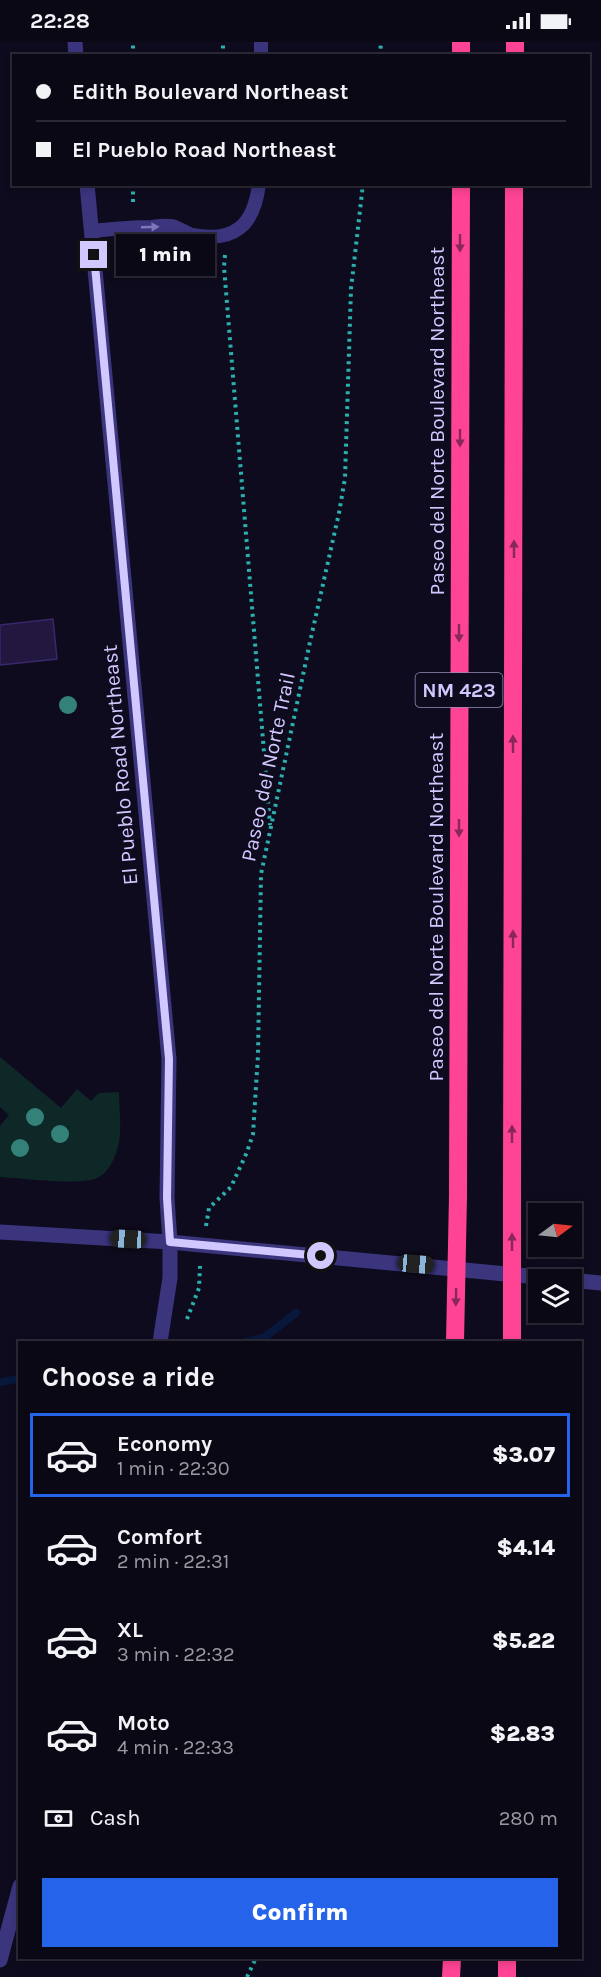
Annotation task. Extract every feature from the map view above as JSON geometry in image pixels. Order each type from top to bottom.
[{"type":"highway","name":"Paseo del Norte Boulevard Northeast","points":[[455,1341],[458,1196],[460,186]]},
{"type":"highway","name":"NM 423","points":[[512,1341],[514,186]]},
{"type":"highway","points":[[452,1959],[452,1977]]},
{"type":"highway","points":[[507,1959],[507,1977]]},
{"type":"street","name":"El Pueblo Road Northeast","points":[[87,186],[169,1059],[167,1198],[170,1278],[160,1341]]},
{"type":"street","points":[[0,1232],[170,1242],[601,1283]]},
{"type":"street","points":[[0,1960],[18,1893]]},
{"type":"lane","points":[[92,231],[171,226],[191,235],[217,236],[230,233],[249,219],[254,210],[259,186]]},
{"type":"path","points":[[133,186],[133,202]]},
{"type":"path","name":"Paseo del Norte Trail","points":[[186,1321],[199,1288],[201,1245],[209,1208],[231,1187],[253,1134],[258,1055],[261,874],[345,478],[351,289],[363,186]]},
{"type":"path","points":[[227,247],[224,267],[270,830]]},
{"type":"path","points":[[247,1977],[256,1959]]},
{"type":"green space","points":[[0,1057],[61,1108],[77,1089],[91,1101],[99,1093],[119,1092],[118,1146],[111,1165],[102,1175],[78,1181],[0,1177],[0,1126],[9,1115],[0,1107]]},
{"type":"building","points":[[53,619],[57,659],[0,665],[0,625]]},
{"type":"waterway","points":[[250,1341],[265,1337],[296,1313]]},
{"type":"waterway","points":[[0,1382],[18,1379]]},
{"type":"route","points":[[94,255],[169,1059],[167,1198],[170,1242],[321,1256]]}]
